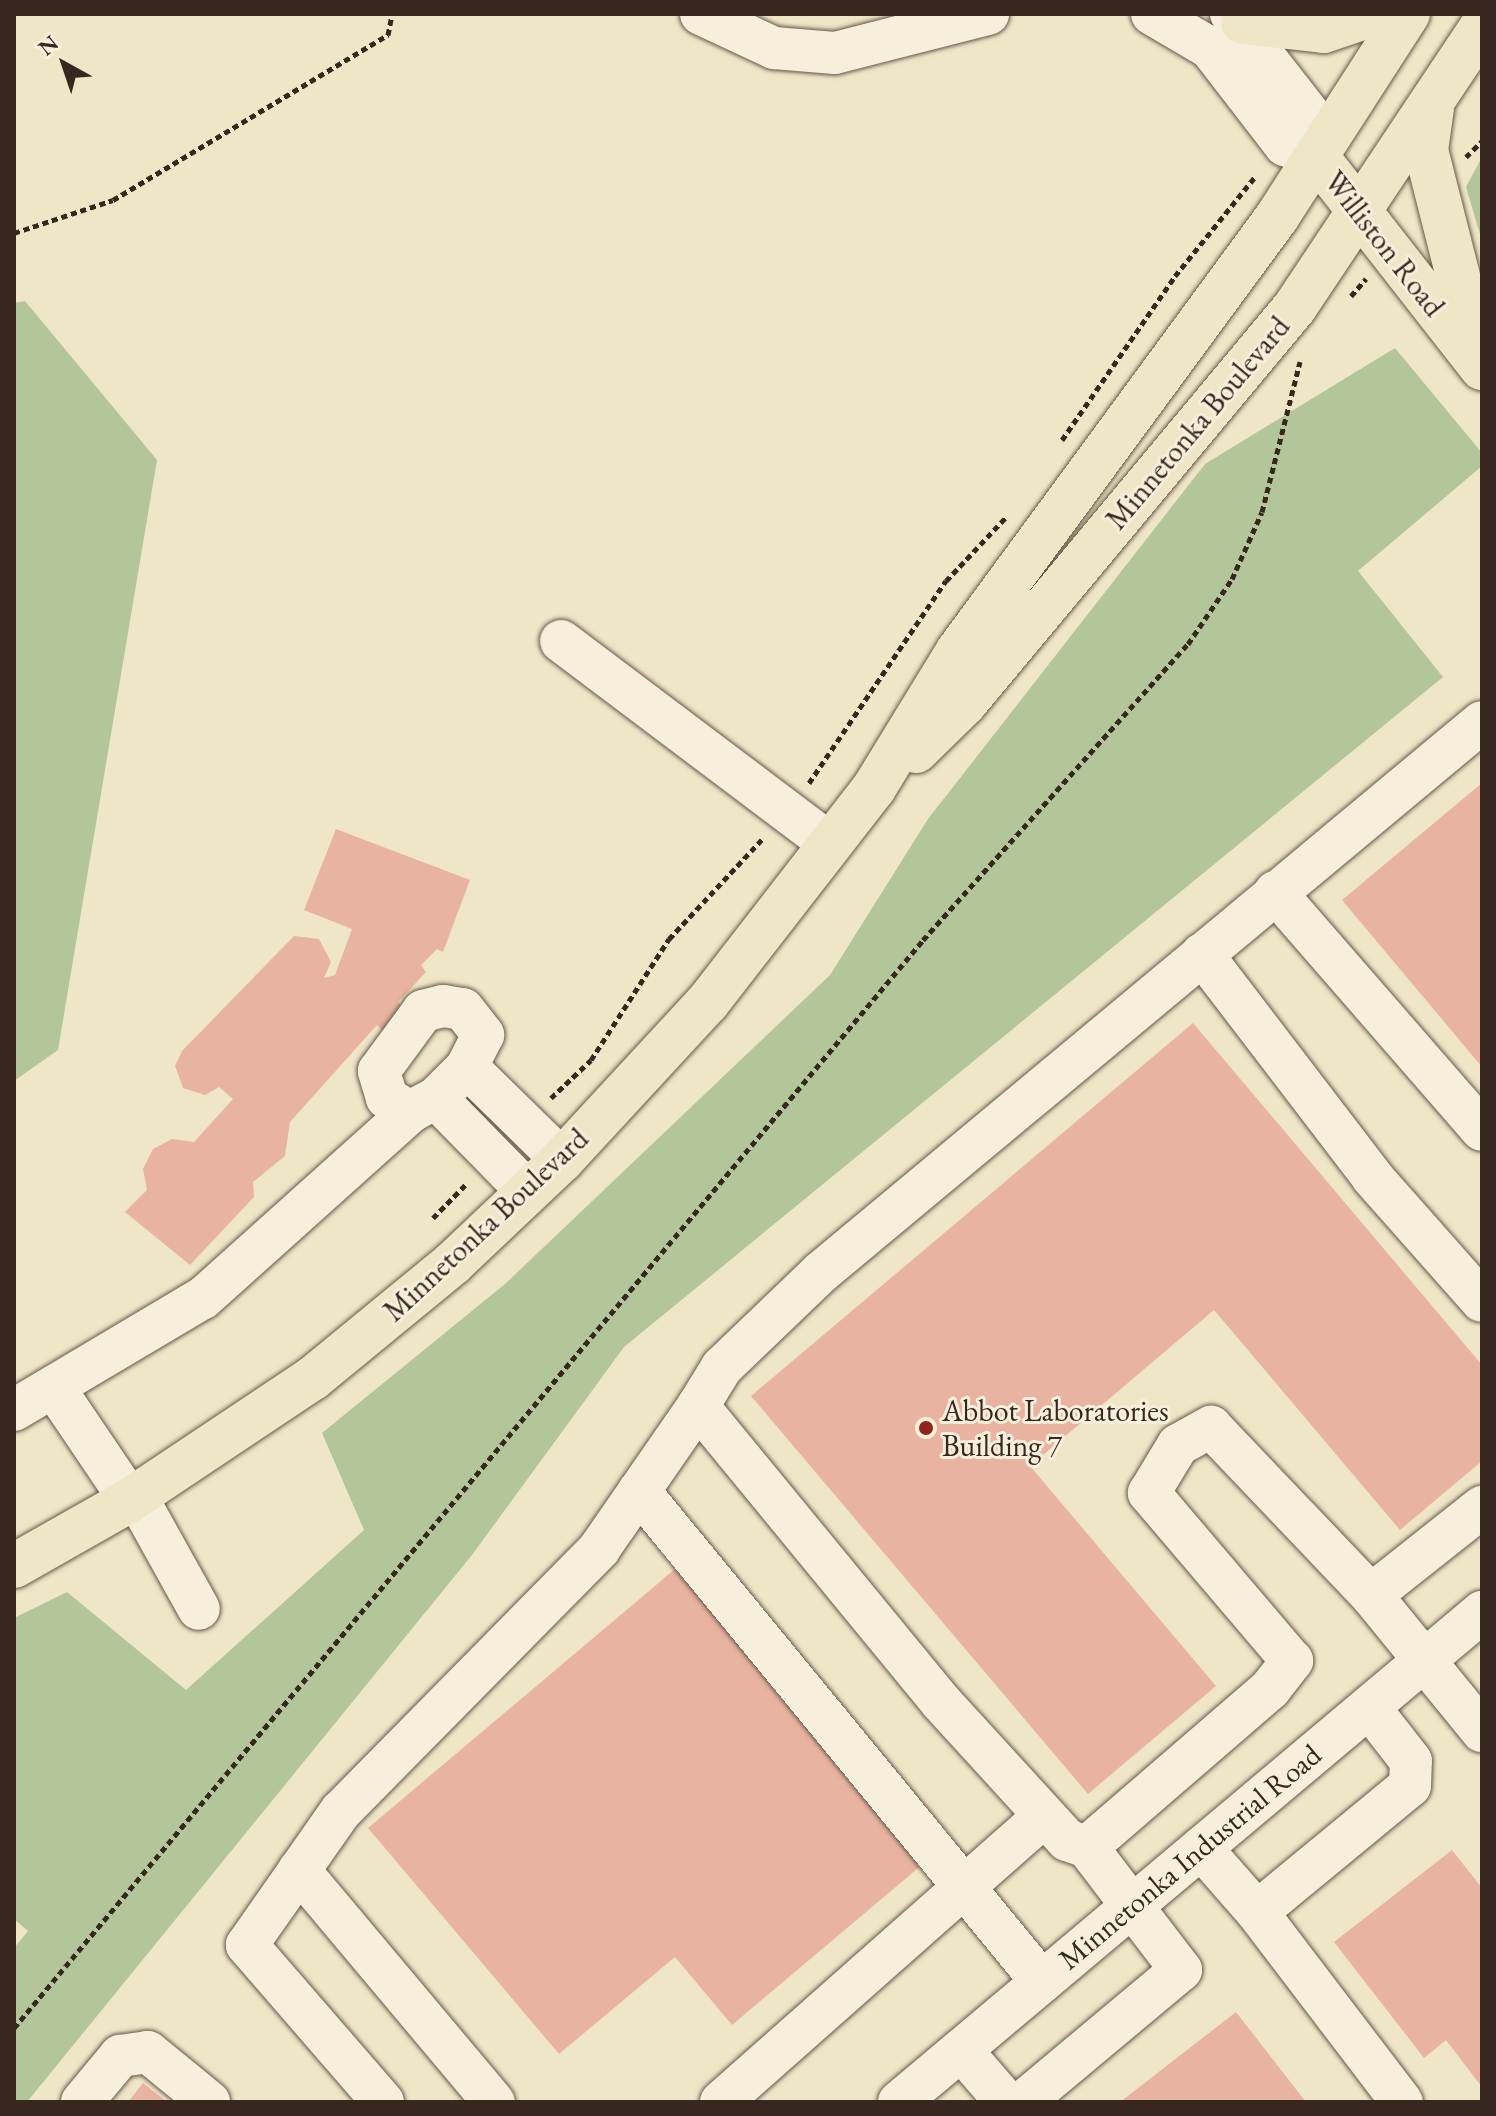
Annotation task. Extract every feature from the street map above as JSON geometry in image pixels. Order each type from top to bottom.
[{"type":"main road","points":[[1237,18],[1324,31],[1374,14]]},
{"type":"main road","name":"Minnetonka Boulevard","points":[[14,1566],[133,1498],[313,1378],[562,1160],[708,1002],[874,788],[958,651],[1317,157],[1408,14]]},
{"type":"main road","name":"Minnetonka Boulevard","points":[[874,788],[965,703],[1295,307],[1432,107],[1482,27]]},
{"type":"main road","points":[[1432,107],[1426,150],[1481,367]]},
{"type":"main road","name":"Williston Road","points":[[1317,157],[1481,367]]},
{"type":"street","points":[[701,14],[774,48],[835,53],[988,14]]},
{"type":"street","name":"Williston Road","points":[[1152,14],[1210,48],[1285,145],[1317,157]]},
{"type":"street","name":"Williston Road","points":[[1237,18],[1309,114],[1317,157]]},
{"type":"street","points":[[561,641],[830,844]]},
{"type":"street","points":[[383,2102],[247,1945],[341,1811],[599,1549],[722,1367],[820,1273],[1482,722]]},
{"type":"street","points":[[1275,892],[1482,1130]]},
{"type":"street","points":[[1202,954],[1373,1178],[1482,1301]]},
{"type":"street","points":[[14,1410],[55,1389],[203,1298],[423,1105],[467,1067],[483,1035],[470,1018],[443,1006],[423,1011],[379,1071],[387,1098],[423,1105],[493,1157],[528,1192]]},
{"type":"street","points":[[467,1067],[562,1160]]},
{"type":"street","points":[[55,1389],[133,1498],[199,1609]]},
{"type":"street","points":[[698,1406],[764,1493],[1044,1816],[1067,1840],[1087,1847],[1134,1904],[1181,1970],[1023,2102]]},
{"type":"street","points":[[1087,1847],[1270,1689],[1292,1661],[1149,1493],[1178,1445],[1211,1427],[1378,1592],[1425,1660],[1480,1725]]},
{"type":"street","points":[[639,1491],[1042,1982]]},
{"type":"street","points":[[1378,1592],[1482,1507]]},
{"type":"street","name":"Minnetonka Industrial Road","points":[[899,2102],[1482,1612]]},
{"type":"street","points":[[1257,1912],[1410,1786],[1411,1761],[1369,1707]]},
{"type":"street","points":[[721,2102],[1044,1816]]},
{"type":"street","points":[[1201,1848],[1257,1912],[1402,2102]]},
{"type":"street","points":[[299,1870],[494,2102]]},
{"type":"street","points":[[961,2050],[1006,2102]]},
{"type":"street","points":[[82,2102],[120,2056],[148,2052],[209,2102]]},
{"type":"path","points":[[14,233],[113,200],[388,35],[392,14]]},
{"type":"path","points":[[1059,446],[1175,276],[1265,166]]},
{"type":"path","points":[[1343,305],[1351,296]]},
{"type":"path","points":[[14,2028],[923,940],[1188,644],[1232,579],[1262,512],[1305,348]]},
{"type":"path","points":[[525,1123],[591,1060],[669,939],[788,810],[946,581],[1020,502]]},
{"type":"path","points":[[433,1218],[493,1157]]},
{"type":"green space","points":[[1482,157],[1482,241],[1466,187]]},
{"type":"green space","points":[[25,301],[157,460],[58,1050],[14,1081],[14,303]]},
{"type":"green space","points":[[1395,348],[1482,453],[1482,466],[1358,571],[1443,677],[624,1347],[472,1555],[27,2102],[14,2102],[14,1948],[28,1931],[14,1919],[14,1618],[67,1592],[186,1690],[364,1530],[322,1433],[505,1284],[830,975],[928,819],[1205,464]]},
{"type":"building","points":[[1482,783],[1482,1067],[1342,900]]},
{"type":"building","points":[[336,829],[470,880],[443,952],[437,949],[421,965],[426,972],[398,1002],[410,1014],[390,1038],[377,1025],[290,1122],[285,1156],[253,1182],[254,1197],[190,1265],[125,1212],[147,1190],[143,1169],[153,1149],[172,1139],[194,1142],[233,1099],[219,1087],[205,1095],[183,1088],[175,1066],[182,1051],[294,936],[319,939],[331,962],[324,978],[335,975],[352,929],[304,910]]},
{"type":"building","name":"Abbot Laboratories Building 7","points":[[1193,1023],[1482,1365],[1482,1461],[1400,1530],[1214,1310],[1030,1466],[1216,1686],[1088,1794],[751,1396]]},
{"type":"building","points":[[675,1569],[923,1864],[732,2025],[675,1957],[559,2054],[368,1828]]},
{"type":"building","points":[[1452,1850],[1482,1888],[1482,2087],[1446,2040],[1424,2058],[1334,1942]]},
{"type":"building","points":[[1236,2012],[1306,2102],[1120,2102]]},
{"type":"building","points":[[143,2083],[167,2102],[128,2102]]},
{"type":"place","name":"Abbot Laboratories Building 7","points":[[926,1428]]}]
